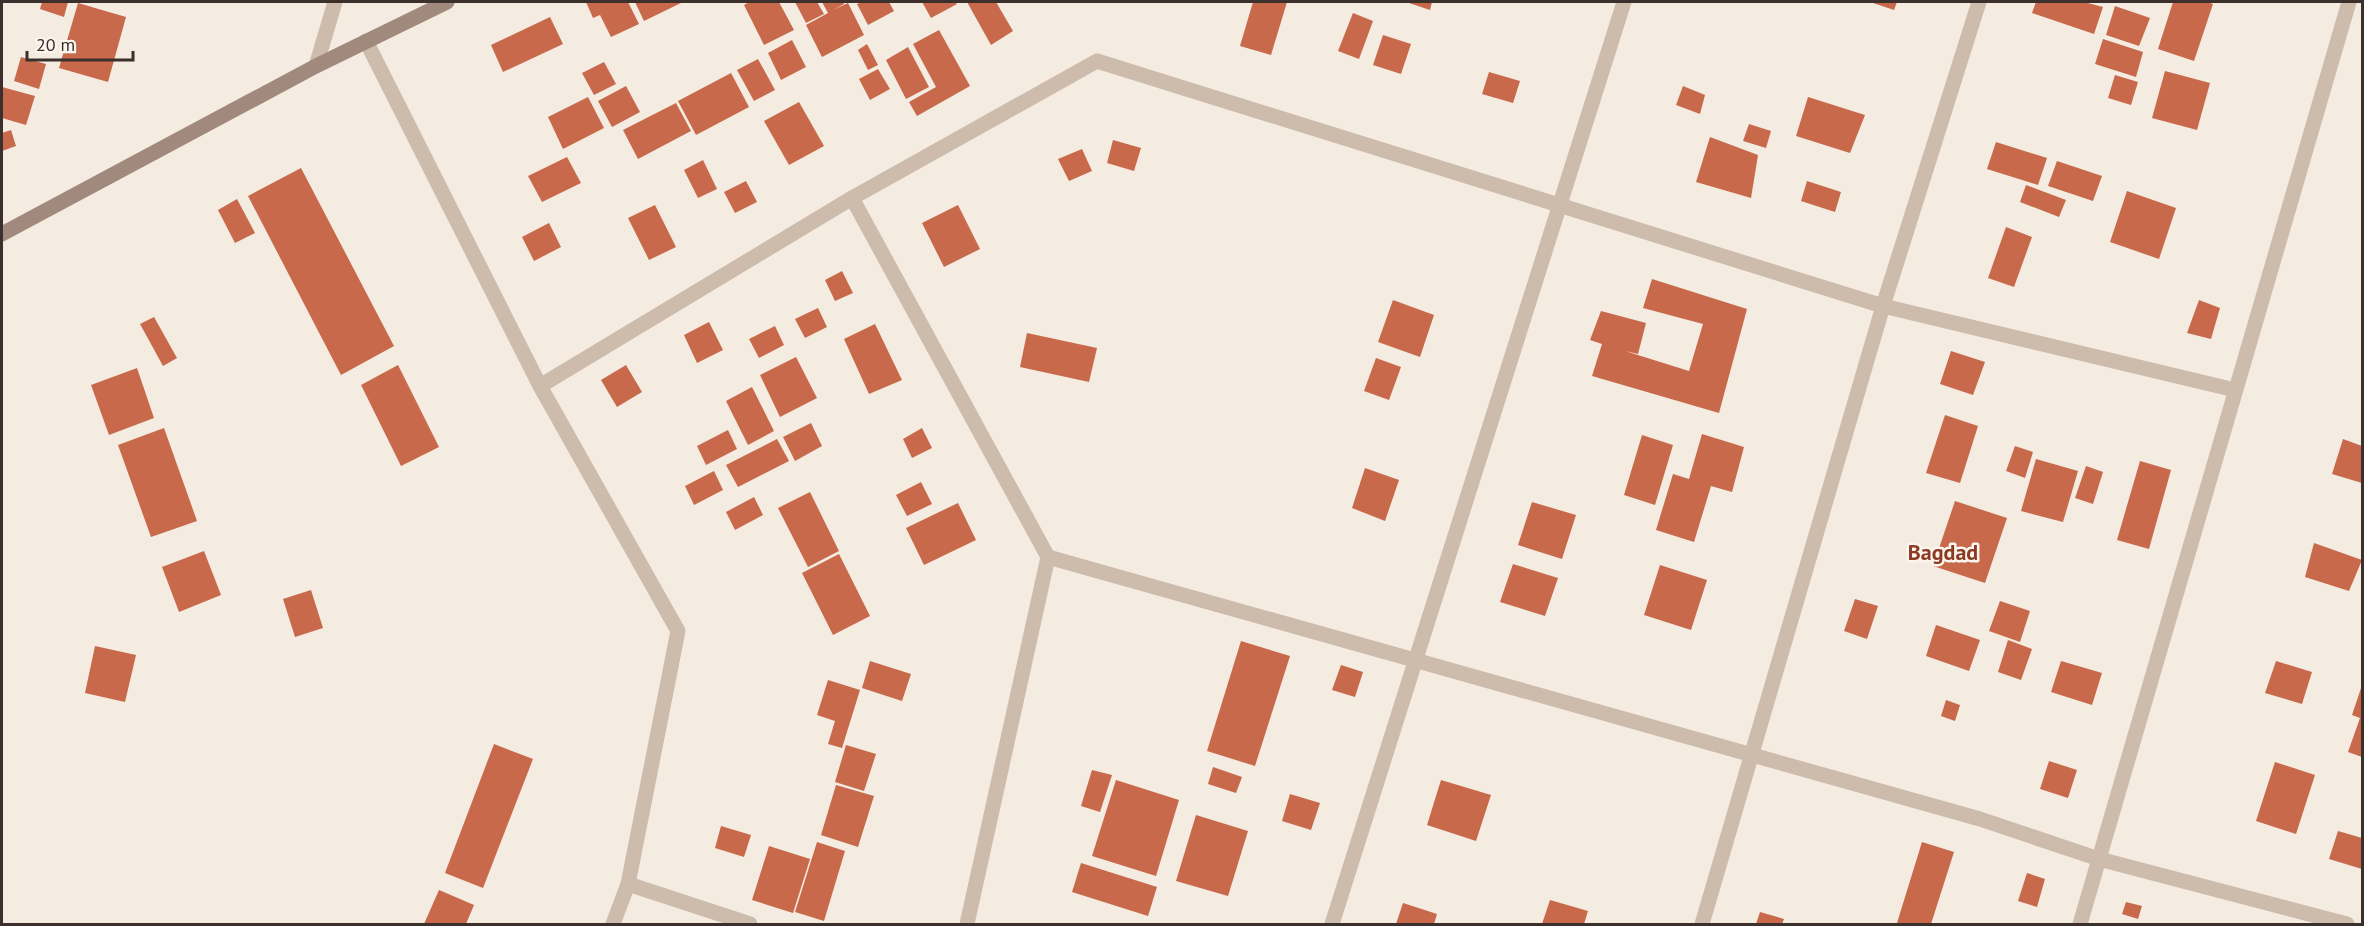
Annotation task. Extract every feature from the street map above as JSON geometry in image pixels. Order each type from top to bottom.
[{"type":"main road","points":[[2,234],[316,66],[447,2]]},
{"type":"street","points":[[316,66],[335,2]]},
{"type":"street","points":[[1332,924],[1624,2]]},
{"type":"street","points":[[1702,924],[1883,306],[1979,2]]},
{"type":"street","points":[[2080,924],[2349,2]]},
{"type":"street","points":[[366,41],[540,386],[678,631],[628,884],[613,924]]},
{"type":"street","points":[[540,386],[852,198],[1097,61],[1883,306],[2235,390]]},
{"type":"street","points":[[852,198],[1048,557],[967,924]]},
{"type":"street","points":[[1048,557],[1980,819],[2098,859],[2347,924]]},
{"type":"street","points":[[628,884],[750,924]]},
{"type":"building","points":[[42,2],[68,2],[64,17],[40,9]]},
{"type":"building","points":[[586,2],[628,2],[639,24],[611,37],[600,15],[593,18]]},
{"type":"building","points":[[635,2],[683,2],[644,21]]},
{"type":"building","points":[[749,2],[779,2],[794,30],[764,45],[744,5]]},
{"type":"building","points":[[795,2],[817,2],[824,14],[806,23]]},
{"type":"building","points":[[822,2],[843,2],[844,4],[833,10],[848,3],[864,35],[822,57],[806,25],[828,13]]},
{"type":"building","points":[[889,2],[894,11],[868,25],[857,4]]},
{"type":"building","points":[[922,2],[955,2],[957,4],[931,18]]},
{"type":"building","points":[[967,2],[996,2],[1013,31],[991,45]]},
{"type":"building","points":[[1253,2],[1287,2],[1271,55],[1240,46]]},
{"type":"building","points":[[1406,2],[1432,2],[1430,10]]},
{"type":"building","points":[[1870,2],[1897,2],[1894,10]]},
{"type":"building","points":[[2036,2],[2084,2],[2103,7],[2094,34],[2032,13]]},
{"type":"building","points":[[2173,2],[2213,4],[2194,61],[2158,49]]},
{"type":"building","points":[[78,3],[126,17],[108,82],[59,68]]},
{"type":"building","points":[[2115,6],[2150,18],[2139,46],[2106,35]]},
{"type":"building","points":[[1353,13],[1373,21],[1359,59],[1338,51]]},
{"type":"building","points":[[550,17],[563,44],[503,72],[491,45]]},
{"type":"building","points":[[939,30],[970,86],[917,116],[909,102],[936,87],[913,44]]},
{"type":"building","points":[[1383,35],[1411,44],[1401,74],[1373,65]]},
{"type":"building","points":[[2103,39],[2143,52],[2136,77],[2095,64]]},
{"type":"building","points":[[792,40],[806,67],[781,80],[768,53]]},
{"type":"building","points":[[867,44],[878,65],[868,70],[858,50]]},
{"type":"building","points":[[908,47],[929,87],[906,99],[886,60]]},
{"type":"building","points":[[21,57],[46,64],[39,89],[14,81]]},
{"type":"building","points":[[758,59],[775,90],[754,101],[737,70]]},
{"type":"building","points":[[604,62],[616,84],[594,95],[582,73]]},
{"type":"building","points":[[878,69],[890,89],[870,100],[859,79]]},
{"type":"building","points":[[2165,71],[2210,83],[2197,130],[2152,118]]},
{"type":"building","points":[[1489,72],[1520,81],[1513,103],[1482,94]]},
{"type":"building","points":[[731,73],[749,107],[696,135],[678,101]]},
{"type":"building","points":[[2115,75],[2138,82],[2131,105],[2108,98]]},
{"type":"building","points":[[626,86],[640,112],[612,127],[598,101]]},
{"type":"building","points":[[1683,86],[1705,95],[1700,114],[1676,105]]},
{"type":"building","points":[[2,87],[35,96],[26,125],[2,118]]},
{"type":"building","points":[[588,97],[604,128],[563,149],[548,117]]},
{"type":"building","points":[[1808,97],[1865,115],[1850,153],[1796,136]]},
{"type":"building","points":[[799,102],[824,146],[789,165],[764,121]]},
{"type":"building","points":[[676,103],[691,131],[638,159],[623,130]]},
{"type":"building","points":[[1749,124],[1771,131],[1766,148],[1743,141]]},
{"type":"building","points":[[11,130],[16,146],[2,151],[2,133]]},
{"type":"building","points":[[1710,137],[1758,155],[1751,198],[1696,182]]},
{"type":"building","points":[[1113,140],[1141,148],[1134,171],[1107,163]]},
{"type":"building","points":[[1996,142],[2047,158],[2038,185],[1987,169]]},
{"type":"building","points":[[1082,149],[1092,171],[1069,181],[1058,159]]},
{"type":"building","points":[[567,157],[581,183],[542,202],[528,176]]},
{"type":"building","points":[[703,160],[717,189],[698,198],[684,170]]},
{"type":"building","points":[[2057,161],[2102,176],[2093,201],[2048,186]]},
{"type":"building","points":[[301,168],[394,346],[341,375],[248,196]]},
{"type":"building","points":[[746,181],[757,202],[735,213],[724,192]]},
{"type":"building","points":[[1807,181],[1841,192],[1835,212],[1801,201]]},
{"type":"building","points":[[2026,185],[2066,200],[2059,217],[2020,202]]},
{"type":"building","points":[[2127,191],[2176,208],[2159,259],[2110,242]]},
{"type":"building","points":[[237,199],[255,233],[235,243],[218,210]]},
{"type":"building","points":[[655,205],[676,247],[649,260],[628,218]]},
{"type":"building","points":[[958,205],[980,249],[944,267],[922,223]]},
{"type":"building","points":[[549,223],[561,247],[534,261],[522,237]]},
{"type":"building","points":[[2006,227],[2032,237],[2014,287],[1988,278]]},
{"type":"building","points":[[842,271],[853,293],[835,301],[825,280]]},
{"type":"building","points":[[1652,279],[1747,309],[1719,413],[1592,376],[1602,344],[1590,340],[1601,311],[1646,323],[1638,354],[1625,351],[1689,371],[1703,324],[1643,308]]},
{"type":"building","points":[[1393,300],[1434,315],[1420,357],[1378,342]]},
{"type":"building","points":[[2199,300],[2220,308],[2211,339],[2187,333]]},
{"type":"building","points":[[818,308],[827,327],[805,338],[795,319]]},
{"type":"building","points":[[154,317],[177,358],[163,366],[140,324]]},
{"type":"building","points":[[709,322],[723,350],[697,363],[684,335]]},
{"type":"building","points":[[875,324],[902,380],[869,394],[844,339]]},
{"type":"building","points":[[775,326],[784,345],[759,358],[749,339]]},
{"type":"building","points":[[1027,333],[1097,348],[1089,382],[1020,367]]},
{"type":"building","points":[[1951,351],[1985,362],[1973,395],[1940,384]]},
{"type":"building","points":[[796,357],[817,398],[780,417],[760,375]]},
{"type":"building","points":[[1376,358],[1401,367],[1389,400],[1364,391]]},
{"type":"building","points":[[398,365],[439,447],[401,466],[361,385]]},
{"type":"building","points":[[626,365],[642,392],[617,407],[601,380]]},
{"type":"building","points":[[137,368],[154,418],[109,435],[91,385]]},
{"type":"building","points":[[752,387],[774,431],[748,445],[726,401]]},
{"type":"building","points":[[1945,415],[1978,426],[1960,483],[1926,473]]},
{"type":"building","points":[[811,423],[822,446],[795,461],[783,437]]},
{"type":"building","points":[[164,428],[197,521],[151,537],[118,445]]},
{"type":"building","points":[[922,428],[932,448],[912,458],[903,439]]},
{"type":"building","points":[[728,430],[737,449],[706,465],[697,446]]},
{"type":"building","points":[[1702,434],[1744,447],[1732,492],[1711,486],[1694,542],[1656,530],[1673,474],[1689,479]]},
{"type":"building","points":[[1642,435],[1673,445],[1655,505],[1624,495]]},
{"type":"building","points":[[777,439],[789,461],[738,487],[726,465]]},
{"type":"building","points":[[2343,439],[2362,446],[2362,483],[2332,474]]},
{"type":"building","points":[[2015,446],[2033,452],[2025,478],[2006,471]]},
{"type":"building","points":[[2036,459],[2078,471],[2063,522],[2021,511]]},
{"type":"building","points":[[2140,461],[2171,470],[2149,549],[2117,540]]},
{"type":"building","points":[[2086,466],[2103,472],[2093,504],[2075,498]]},
{"type":"building","points":[[1365,468],[1399,480],[1385,521],[1352,508]]},
{"type":"building","points":[[714,471],[723,490],[694,505],[685,486]]},
{"type":"building","points":[[921,482],[932,504],[907,516],[896,495]]},
{"type":"building","points":[[810,492],[839,551],[808,567],[778,508]]},
{"type":"building","points":[[754,497],[763,515],[735,530],[726,512]]},
{"type":"building","points":[[1955,501],[2007,518],[1985,583],[1933,566]]},
{"type":"building","points":[[1532,502],[1576,515],[1562,559],[1518,545]]},
{"type":"building","points":[[958,503],[976,540],[924,565],[906,528]]},
{"type":"building","points":[[2314,543],[2362,560],[2349,591],[2305,577]]},
{"type":"building","points":[[204,551],[221,595],[179,612],[162,567]]},
{"type":"building","points":[[839,554],[870,616],[833,635],[802,573]]},
{"type":"building","points":[[1513,564],[1558,578],[1545,616],[1500,602]]},
{"type":"building","points":[[1660,565],[1707,580],[1691,630],[1644,615]]},
{"type":"building","points":[[311,590],[323,628],[295,637],[283,599]]},
{"type":"building","points":[[1855,599],[1878,606],[1867,639],[1844,631]]},
{"type":"building","points":[[2000,601],[2030,611],[2020,642],[1989,631]]},
{"type":"building","points":[[1936,625],[1980,640],[1969,671],[1926,656]]},
{"type":"building","points":[[2008,640],[2032,649],[2021,680],[1998,672]]},
{"type":"building","points":[[1241,641],[1290,656],[1255,766],[1207,751]]},
{"type":"building","points":[[95,646],[136,655],[125,702],[85,693]]},
{"type":"building","points":[[870,661],[911,674],[902,701],[862,688]]},
{"type":"building","points":[[2061,661],[2102,673],[2092,705],[2051,692]]},
{"type":"building","points":[[2276,661],[2312,672],[2302,704],[2265,693]]},
{"type":"building","points":[[1341,665],[1363,672],[1355,697],[1332,690]]},
{"type":"building","points":[[828,680],[860,690],[842,748],[828,744],[835,721],[817,715]]},
{"type":"building","points":[[2362,685],[2362,757],[2348,752],[2360,718],[2352,715]]},
{"type":"building","points":[[1946,700],[1960,705],[1955,721],[1941,716]]},
{"type":"building","points":[[494,744],[533,759],[483,888],[445,873]]},
{"type":"building","points":[[846,745],[876,754],[864,791],[835,782]]},
{"type":"building","points":[[2049,761],[2077,770],[2068,798],[2040,789]]},
{"type":"building","points":[[2275,762],[2315,775],[2296,834],[2256,821]]},
{"type":"building","points":[[1213,767],[1242,777],[1236,793],[1208,784]]},
{"type":"building","points":[[1092,770],[1112,775],[1100,812],[1081,806]]},
{"type":"building","points":[[1116,780],[1179,800],[1156,876],[1092,856]]},
{"type":"building","points":[[1441,780],[1491,795],[1476,841],[1427,825]]},
{"type":"building","points":[[836,785],[874,796],[858,847],[821,835]]},
{"type":"building","points":[[1290,794],[1320,803],[1311,830],[1282,821]]},
{"type":"building","points":[[1196,815],[1248,831],[1228,896],[1176,881]]},
{"type":"building","points":[[721,826],[751,835],[744,857],[715,848]]},
{"type":"building","points":[[2338,831],[2362,838],[2362,869],[2329,859]]},
{"type":"building","points":[[817,842],[845,851],[824,921],[795,912]]},
{"type":"building","points":[[1922,842],[1954,852],[1931,924],[1897,923]]},
{"type":"building","points":[[769,846],[810,859],[793,913],[752,900]]},
{"type":"building","points":[[1081,863],[1157,887],[1148,916],[1072,892]]},
{"type":"building","points":[[2027,873],[2045,879],[2037,907],[2018,901]]},
{"type":"building","points":[[439,890],[474,905],[466,924],[424,924]]},
{"type":"building","points":[[1550,900],[1588,911],[1584,924],[1542,924]]},
{"type":"building","points":[[2126,902],[2142,906],[2138,919],[2122,914]]},
{"type":"building","points":[[1403,903],[1437,914],[1434,924],[1396,924]]},
{"type":"building","points":[[1760,912],[1784,919],[1782,924],[1756,924]]},
{"type":"district","name":"Bagdad","points":[[1943,552]]}]
